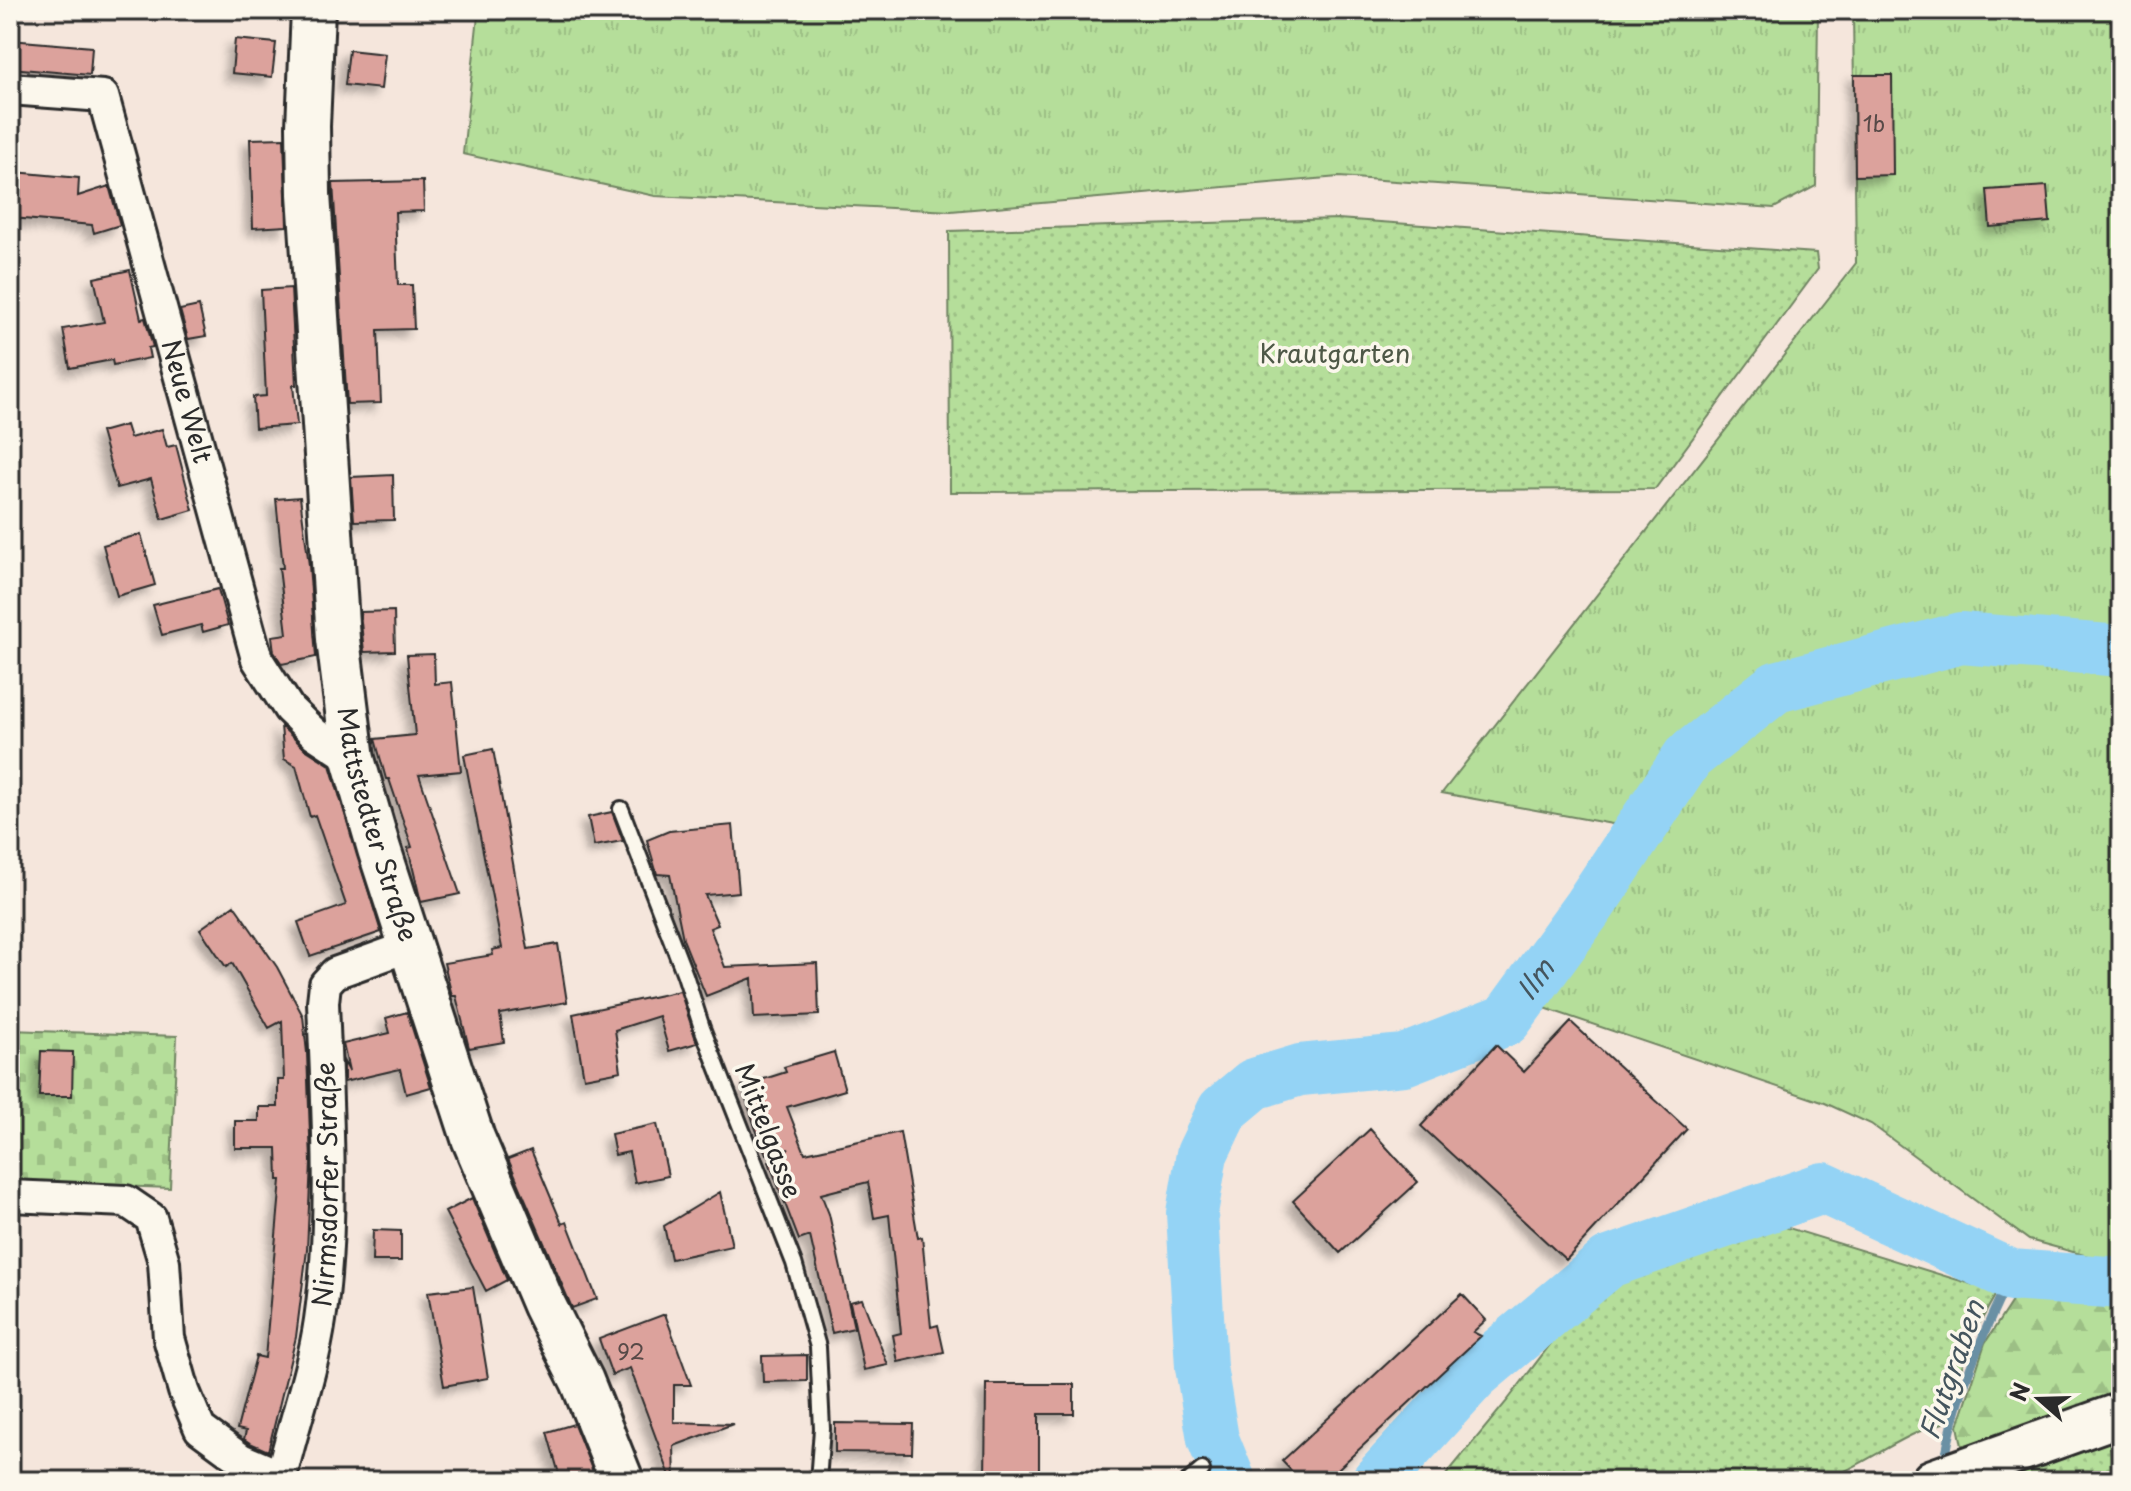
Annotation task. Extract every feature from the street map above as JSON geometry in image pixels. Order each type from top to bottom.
[{"type":"street","name":"Mattstedter Straße","points":[[313,10],[308,126],[309,194],[336,623],[353,759],[473,1138],[544,1305],[582,1381],[622,1481]]},
{"type":"street","name":"Neue Welt","points":[[10,89],[103,96],[257,659],[289,709],[315,734],[353,759]]},
{"type":"street","name":"Nirmsdorfer Straße","points":[[10,1196],[126,1201],[151,1218],[164,1262],[169,1338],[184,1391],[200,1429],[241,1459],[280,1478],[319,1324],[325,1278],[329,1166],[325,984],[335,973],[410,946]]},
{"type":"street","points":[[1948,1478],[2121,1414]]},
{"type":"lane","name":"Mittelgasse","points":[[621,809],[794,1263],[818,1347],[822,1429],[818,1481]]},
{"type":"lane","points":[[1189,1481],[1202,1470]]},
{"type":"green space","points":[[452,10],[1818,10],[1816,186],[1774,208],[1339,177],[951,211],[655,196],[463,154],[478,16]]},
{"type":"green space","points":[[1853,10],[2121,10],[2121,626],[1960,634],[1773,684],[1683,754],[1634,820],[1612,824],[1442,793],[1856,263]]},
{"type":"green space","name":"Krautgarten","points":[[1338,219],[1816,253],[1818,269],[1655,489],[950,492],[949,231]]},
{"type":"green space","points":[[1960,647],[2121,660],[2121,1265],[2029,1240],[1871,1124],[1825,1103],[1527,1002],[1594,910],[1693,760],[1779,693]]},
{"type":"green space","points":[[10,1030],[177,1036],[170,1188],[10,1182]]},
{"type":"green space","points":[[1746,1215],[1997,1292],[1972,1337],[1943,1423],[1911,1435],[1852,1468],[1820,1481],[1441,1481],[1507,1401],[1610,1266]]},
{"type":"green space","points":[[2121,1294],[2121,1405],[1964,1455],[1958,1426],[1985,1343],[2016,1295]]},
{"type":"green space","points":[[2109,1440],[2116,1481],[1983,1481]]},
{"type":"building","points":[[235,39],[276,43],[272,77],[232,73]]},
{"type":"building","points":[[10,40],[92,47],[90,75],[10,68]]},
{"type":"building","points":[[349,50],[385,54],[381,89],[345,85]]},
{"type":"building","points":[[1854,75],[1892,75],[1893,175],[1855,176]]},
{"type":"building","points":[[284,138],[287,226],[253,228],[250,139]]},
{"type":"building","points":[[15,172],[79,178],[78,196],[109,186],[120,225],[94,233],[92,225],[12,218]]},
{"type":"building","points":[[423,181],[424,211],[395,212],[398,285],[412,285],[414,329],[378,330],[381,403],[347,404],[333,183]]},
{"type":"building","points":[[2047,186],[2050,222],[1990,227],[1987,190]]},
{"type":"building","points":[[130,270],[141,319],[145,318],[153,347],[148,348],[150,358],[113,365],[112,360],[70,368],[63,329],[104,322],[94,278]]},
{"type":"building","points":[[291,288],[297,425],[255,428],[253,397],[266,396],[261,290]]},
{"type":"building","points":[[199,306],[206,336],[188,339],[180,310]]},
{"type":"building","points":[[126,425],[130,438],[162,429],[167,447],[176,445],[193,510],[162,519],[151,479],[117,488],[101,432]]},
{"type":"building","points":[[393,475],[394,520],[354,521],[351,477]]},
{"type":"building","points":[[300,497],[316,657],[282,664],[274,652],[272,636],[287,634],[279,568],[283,568],[276,499]]},
{"type":"building","points":[[141,534],[155,585],[117,596],[103,545]]},
{"type":"building","points":[[218,589],[228,625],[203,632],[201,625],[162,635],[153,605]]},
{"type":"building","points":[[394,611],[395,651],[364,652],[360,612]]},
{"type":"building","points":[[434,654],[435,684],[452,682],[461,771],[419,775],[460,894],[421,902],[408,848],[412,847],[389,779],[386,779],[375,739],[415,735],[407,655]]},
{"type":"building","points":[[281,726],[305,749],[330,765],[381,932],[310,956],[298,922],[346,905],[315,815],[310,817],[296,766],[284,759]]},
{"type":"building","points":[[493,749],[528,949],[558,944],[567,1002],[500,1014],[504,1042],[469,1048],[444,963],[493,955],[492,950],[502,948],[464,755]]},
{"type":"building","points":[[612,812],[623,841],[594,846],[588,817]]},
{"type":"building","points":[[733,825],[739,892],[705,895],[718,925],[710,928],[725,967],[817,963],[819,1015],[754,1018],[752,978],[706,996],[683,939],[670,875],[657,874],[647,840],[669,831]]},
{"type":"building","points":[[234,905],[277,967],[303,1016],[307,1053],[311,1162],[307,1250],[296,1337],[268,1451],[244,1439],[246,1431],[237,1429],[256,1356],[265,1358],[281,1180],[278,1180],[277,1148],[235,1148],[235,1121],[259,1121],[259,1107],[278,1107],[278,1080],[284,1080],[282,1021],[269,1028],[232,963],[226,967],[200,929]]},
{"type":"building","points":[[680,991],[697,1043],[669,1051],[659,1016],[615,1030],[621,1071],[584,1078],[573,1014]]},
{"type":"building","points":[[407,1012],[431,1087],[406,1094],[400,1069],[344,1082],[344,1062],[349,1071],[343,1044],[390,1033],[386,1018]]},
{"type":"building","points":[[1571,1022],[1687,1129],[1566,1260],[1421,1126],[1496,1045],[1524,1072]]},
{"type":"building","points":[[41,1051],[73,1052],[72,1096],[39,1096]]},
{"type":"building","points":[[834,1052],[845,1090],[787,1107],[805,1153],[900,1132],[918,1238],[922,1237],[931,1327],[938,1325],[944,1352],[898,1362],[893,1335],[901,1333],[889,1215],[874,1218],[868,1182],[821,1194],[829,1214],[854,1328],[832,1333],[810,1236],[799,1240],[769,1162],[789,1149],[766,1154],[755,1127],[742,1086],[786,1072],[784,1067]]},
{"type":"building","points":[[657,1124],[668,1176],[635,1183],[629,1152],[615,1155],[611,1134]]},
{"type":"building","points":[[1370,1129],[1418,1182],[1340,1253],[1293,1201]]},
{"type":"building","points":[[531,1150],[562,1224],[567,1222],[597,1299],[572,1308],[508,1159]]},
{"type":"building","points":[[720,1192],[732,1246],[671,1259],[664,1226]]},
{"type":"building","points":[[472,1198],[507,1280],[486,1291],[445,1212]]},
{"type":"building","points":[[373,1230],[401,1231],[401,1261],[372,1261]]},
{"type":"building","points":[[473,1287],[488,1378],[444,1386],[428,1292]]},
{"type":"building","points":[[1462,1294],[1486,1320],[1473,1332],[1481,1336],[1325,1481],[1301,1481],[1282,1461]]},
{"type":"building","points":[[862,1299],[888,1365],[864,1370],[850,1302]]},
{"type":"building","points":[[665,1314],[691,1385],[674,1385],[674,1422],[733,1424],[674,1446],[675,1481],[672,1481],[630,1368],[612,1375],[599,1339]]},
{"type":"building","points":[[807,1355],[807,1381],[763,1382],[762,1356]]},
{"type":"building","points":[[986,1384],[1074,1384],[1074,1414],[1039,1414],[1039,1481],[985,1481]]},
{"type":"building","points":[[835,1423],[913,1424],[912,1453],[835,1452]]},
{"type":"building","points":[[574,1424],[593,1472],[561,1481],[547,1432]]},
{"type":"waterway","name":"Ilm","points":[[1230,1481],[1213,1439],[1201,1367],[1192,1213],[1202,1154],[1223,1110],[1254,1084],[1300,1070],[1404,1060],[1506,1020],[1589,906],[1688,757],[1776,687],[1961,638],[2121,651]]},
{"type":"waterway","name":"Ilm","points":[[1377,1481],[1475,1374],[1609,1262],[1823,1188],[2011,1275],[2121,1283]]},
{"type":"waterway","name":"Flutgraben","points":[[1944,1466],[1970,1368],[2011,1275]]}]
